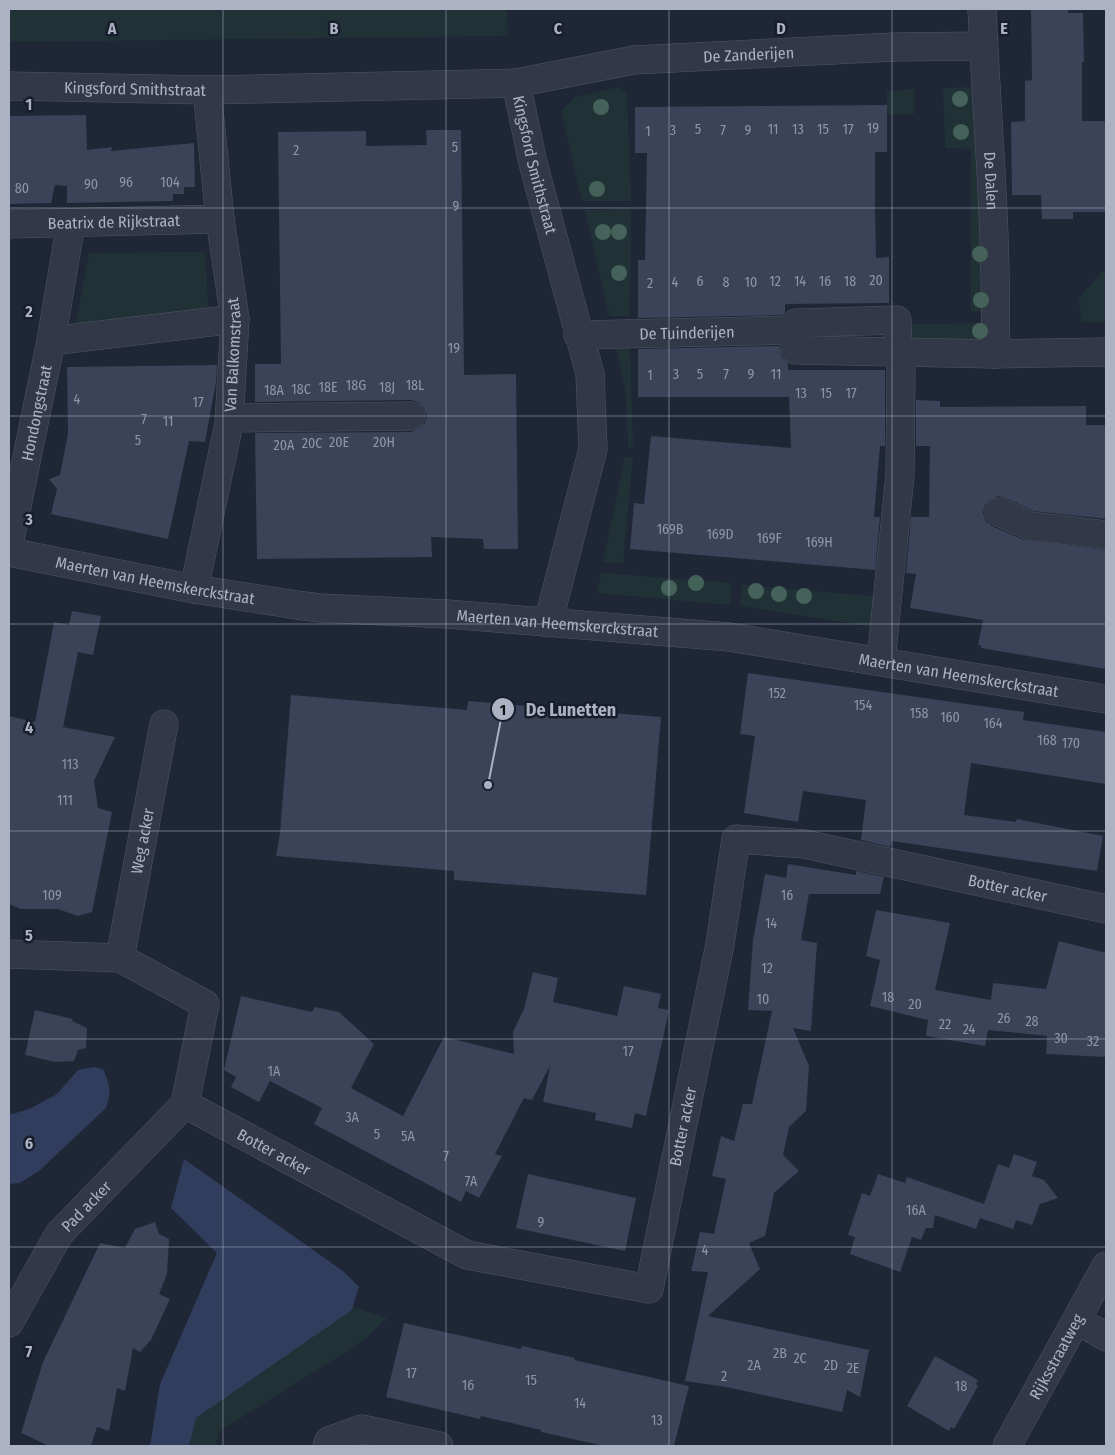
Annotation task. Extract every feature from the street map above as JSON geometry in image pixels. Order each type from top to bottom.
[{"type":"street","name":"De Dalen","points":[[982,9],[993,193],[995,354]]},
{"type":"street","name":"De Zanderijen","points":[[516,83],[634,60],[884,48],[984,46]]},
{"type":"street","name":"Kingsford Smithstraat","points":[[9,86],[207,90],[516,83],[533,163],[590,374],[592,449],[548,623]]},
{"type":"street","name":"Van Balkomstraat","points":[[194,589],[230,418],[235,318],[220,219],[207,90]]},
{"type":"street","name":"Beatrix de Rijkstraat","points":[[9,224],[220,219]]},
{"type":"street","name":"Hondongstraat","points":[[9,544],[51,341],[71,223]]},
{"type":"street","points":[[51,341],[235,318]]},
{"type":"street","name":"De Tuinderijen","points":[[578,335],[796,330],[796,323],[897,320],[898,353]]},
{"type":"street","points":[[796,330],[796,350],[995,354],[1106,352]]},
{"type":"street","points":[[881,661],[900,475],[900,368],[898,353]]},
{"type":"street","points":[[230,418],[411,416]]},
{"type":"street","points":[[999,512],[1030,526],[1106,535]]},
{"type":"street","name":"Maerten van Heemskerckstraat","points":[[9,552],[194,589],[320,608],[447,614],[729,637],[1106,699]]},
{"type":"street","name":"Weg acker","points":[[120,958],[164,724]]},
{"type":"street","name":"Botter acker","points":[[186,1104],[467,1255],[649,1289],[720,944],[736,839],[804,844],[1106,908]]},
{"type":"street","points":[[9,954],[120,958],[205,1004],[186,1104]]},
{"type":"street","name":"Pad acker","points":[[9,1323],[59,1234],[186,1104]]},
{"type":"street","name":"Rijksstraatweg","points":[[1008,1446],[1106,1266]]},
{"type":"street","points":[[1077,1320],[1106,1337]]},
{"type":"street","points":[[327,1446],[329,1441],[362,1428],[439,1446]]},
{"type":"shaded area","points":[[9,9],[507,9],[508,36],[9,42]]},
{"type":"shaded area","points":[[619,87],[627,93],[631,201],[582,201],[561,111],[575,97]]},
{"type":"shaded area","points":[[974,87],[977,193],[987,194],[989,311],[971,312],[971,149],[945,148],[943,88]]},
{"type":"shaded area","points":[[914,89],[914,114],[887,114],[887,91]]},
{"type":"shaded area","points":[[631,209],[630,316],[609,316],[585,210]]},
{"type":"shaded area","points":[[205,252],[209,315],[192,323],[76,323],[89,253]]},
{"type":"shaded area","points":[[1102,272],[1106,272],[1106,322],[1081,322],[1079,298]]},
{"type":"shaded area","points":[[989,323],[990,340],[902,341],[902,324]]},
{"type":"shaded area","points":[[630,342],[633,447],[628,447],[626,394],[615,343]]},
{"type":"shaded area","points":[[625,457],[633,457],[623,563],[603,562]]},
{"type":"shaded area","points":[[601,573],[732,583],[730,605],[597,593]]},
{"type":"shaded area","points":[[742,585],[882,597],[879,628],[740,606]]},
{"type":"shaded area","points":[[353,1307],[387,1318],[362,1342],[220,1431],[215,1446],[189,1446],[196,1418]]},
{"type":"water","points":[[94,1067],[103,1069],[109,1084],[110,1092],[106,1108],[39,1171],[20,1183],[9,1184],[9,1113],[13,1114],[31,1108],[57,1094],[78,1070]]},
{"type":"water","points":[[184,1159],[343,1271],[359,1287],[352,1310],[196,1418],[189,1446],[150,1446],[160,1384],[217,1253],[171,1208]]},
{"type":"building","points":[[1031,9],[1068,9],[1068,13],[1083,13],[1082,121],[1106,121],[1106,212],[1073,212],[1073,219],[1042,219],[1041,195],[1012,195],[1011,122],[1025,121],[1025,81],[1032,80]]},
{"type":"building","points":[[887,105],[887,152],[875,152],[875,206],[876,258],[889,257],[889,303],[785,304],[783,315],[638,318],[638,260],[645,260],[647,153],[635,153],[635,107]]},
{"type":"building","points":[[86,115],[87,150],[112,147],[111,151],[194,143],[195,187],[184,187],[184,194],[173,194],[173,201],[67,203],[67,186],[55,185],[51,203],[9,204],[9,116]]},
{"type":"building","points":[[426,130],[461,130],[464,375],[516,374],[518,549],[484,549],[483,539],[431,537],[432,557],[257,559],[255,433],[411,432],[419,429],[425,423],[427,416],[424,408],[418,402],[411,400],[255,402],[255,364],[281,364],[278,132],[366,131],[366,146],[427,145]]},
{"type":"building","points":[[780,346],[782,357],[788,363],[788,370],[885,370],[885,446],[880,446],[874,517],[880,517],[875,570],[630,549],[634,503],[644,504],[651,436],[791,448],[789,397],[638,397],[638,349]]},
{"type":"building","points":[[217,365],[216,382],[205,442],[189,441],[168,539],[51,514],[57,489],[49,479],[60,475],[68,433],[67,367]]},
{"type":"building","points":[[916,400],[940,401],[940,407],[1086,406],[1086,425],[1106,425],[1106,519],[1034,511],[998,496],[985,505],[983,513],[986,521],[992,526],[1024,540],[1106,550],[1106,669],[981,648],[981,645],[978,645],[983,620],[910,608],[916,574],[906,573],[911,517],[929,517],[930,446],[916,446]]},
{"type":"building","points":[[72,611],[101,616],[93,655],[78,652],[63,727],[115,737],[94,781],[98,808],[112,812],[92,912],[78,916],[58,909],[21,909],[9,904],[9,716],[35,722],[54,622],[69,625]]},
{"type":"building","points":[[748,673],[1024,712],[1023,720],[1106,732],[1106,784],[971,763],[964,815],[1016,822],[1017,819],[1103,836],[1097,871],[892,841],[890,847],[861,840],[866,800],[803,791],[798,822],[744,813],[755,736],[740,734]]},
{"type":"building","points":[[291,695],[467,710],[468,701],[661,717],[646,895],[454,880],[454,871],[276,856],[280,833]]},
{"type":"building","points":[[788,864],[856,875],[856,871],[884,877],[880,894],[809,894],[801,940],[817,943],[811,1031],[793,1028],[809,1066],[806,1111],[789,1127],[783,1155],[799,1171],[774,1193],[765,1236],[749,1243],[760,1269],[708,1316],[869,1350],[860,1397],[847,1390],[842,1412],[726,1387],[685,1381],[708,1272],[691,1271],[700,1232],[714,1234],[726,1179],[712,1176],[721,1136],[734,1141],[743,1104],[752,1104],[772,1011],[748,1010],[753,940],[765,874],[786,878]]},
{"type":"building","points":[[876,910],[950,923],[935,990],[991,1000],[993,983],[1046,989],[1059,941],[1106,953],[1106,1057],[1046,1054],[1047,1036],[988,1030],[985,1046],[926,1036],[928,1020],[870,1006],[880,960],[866,956]]},
{"type":"building","points":[[533,972],[558,978],[553,1002],[617,1016],[624,986],[661,994],[658,1008],[669,1010],[646,1116],[635,1113],[632,1128],[595,1120],[596,1113],[543,1102],[550,1066],[532,1100],[524,1098],[495,1154],[502,1156],[479,1198],[466,1191],[461,1202],[314,1124],[322,1108],[270,1081],[259,1102],[231,1087],[236,1077],[224,1070],[241,996],[312,1012],[315,1007],[339,1012],[374,1044],[351,1088],[403,1116],[444,1037],[514,1054],[513,1032],[524,1009]]},
{"type":"building","points":[[35,1010],[73,1019],[72,1021],[87,1028],[86,1048],[78,1050],[74,1061],[55,1062],[25,1055]]},
{"type":"building","points":[[1014,1154],[1037,1162],[1032,1176],[1044,1180],[1058,1198],[1040,1204],[1032,1225],[1016,1220],[1013,1229],[980,1218],[976,1229],[935,1215],[933,1228],[926,1228],[921,1240],[912,1237],[900,1272],[850,1254],[855,1237],[848,1235],[862,1193],[870,1196],[878,1174],[905,1183],[907,1177],[984,1204],[998,1164],[1009,1168]]},
{"type":"building","points":[[528,1174],[636,1198],[625,1251],[516,1228]]},
{"type":"building","points":[[155,1222],[159,1234],[169,1239],[167,1274],[159,1294],[170,1299],[151,1340],[140,1352],[133,1348],[125,1391],[117,1388],[109,1431],[97,1427],[91,1446],[49,1446],[21,1433],[43,1362],[100,1243],[125,1248],[135,1229]]},
{"type":"building","points":[[404,1323],[521,1349],[522,1346],[575,1358],[574,1360],[689,1386],[674,1446],[604,1446],[481,1416],[480,1419],[386,1397]]},
{"type":"building","points":[[935,1356],[978,1380],[976,1384],[978,1386],[954,1429],[951,1427],[949,1431],[907,1406]]},
{"type":"place","name":"De Lunetten","points":[[488,785]]}]
